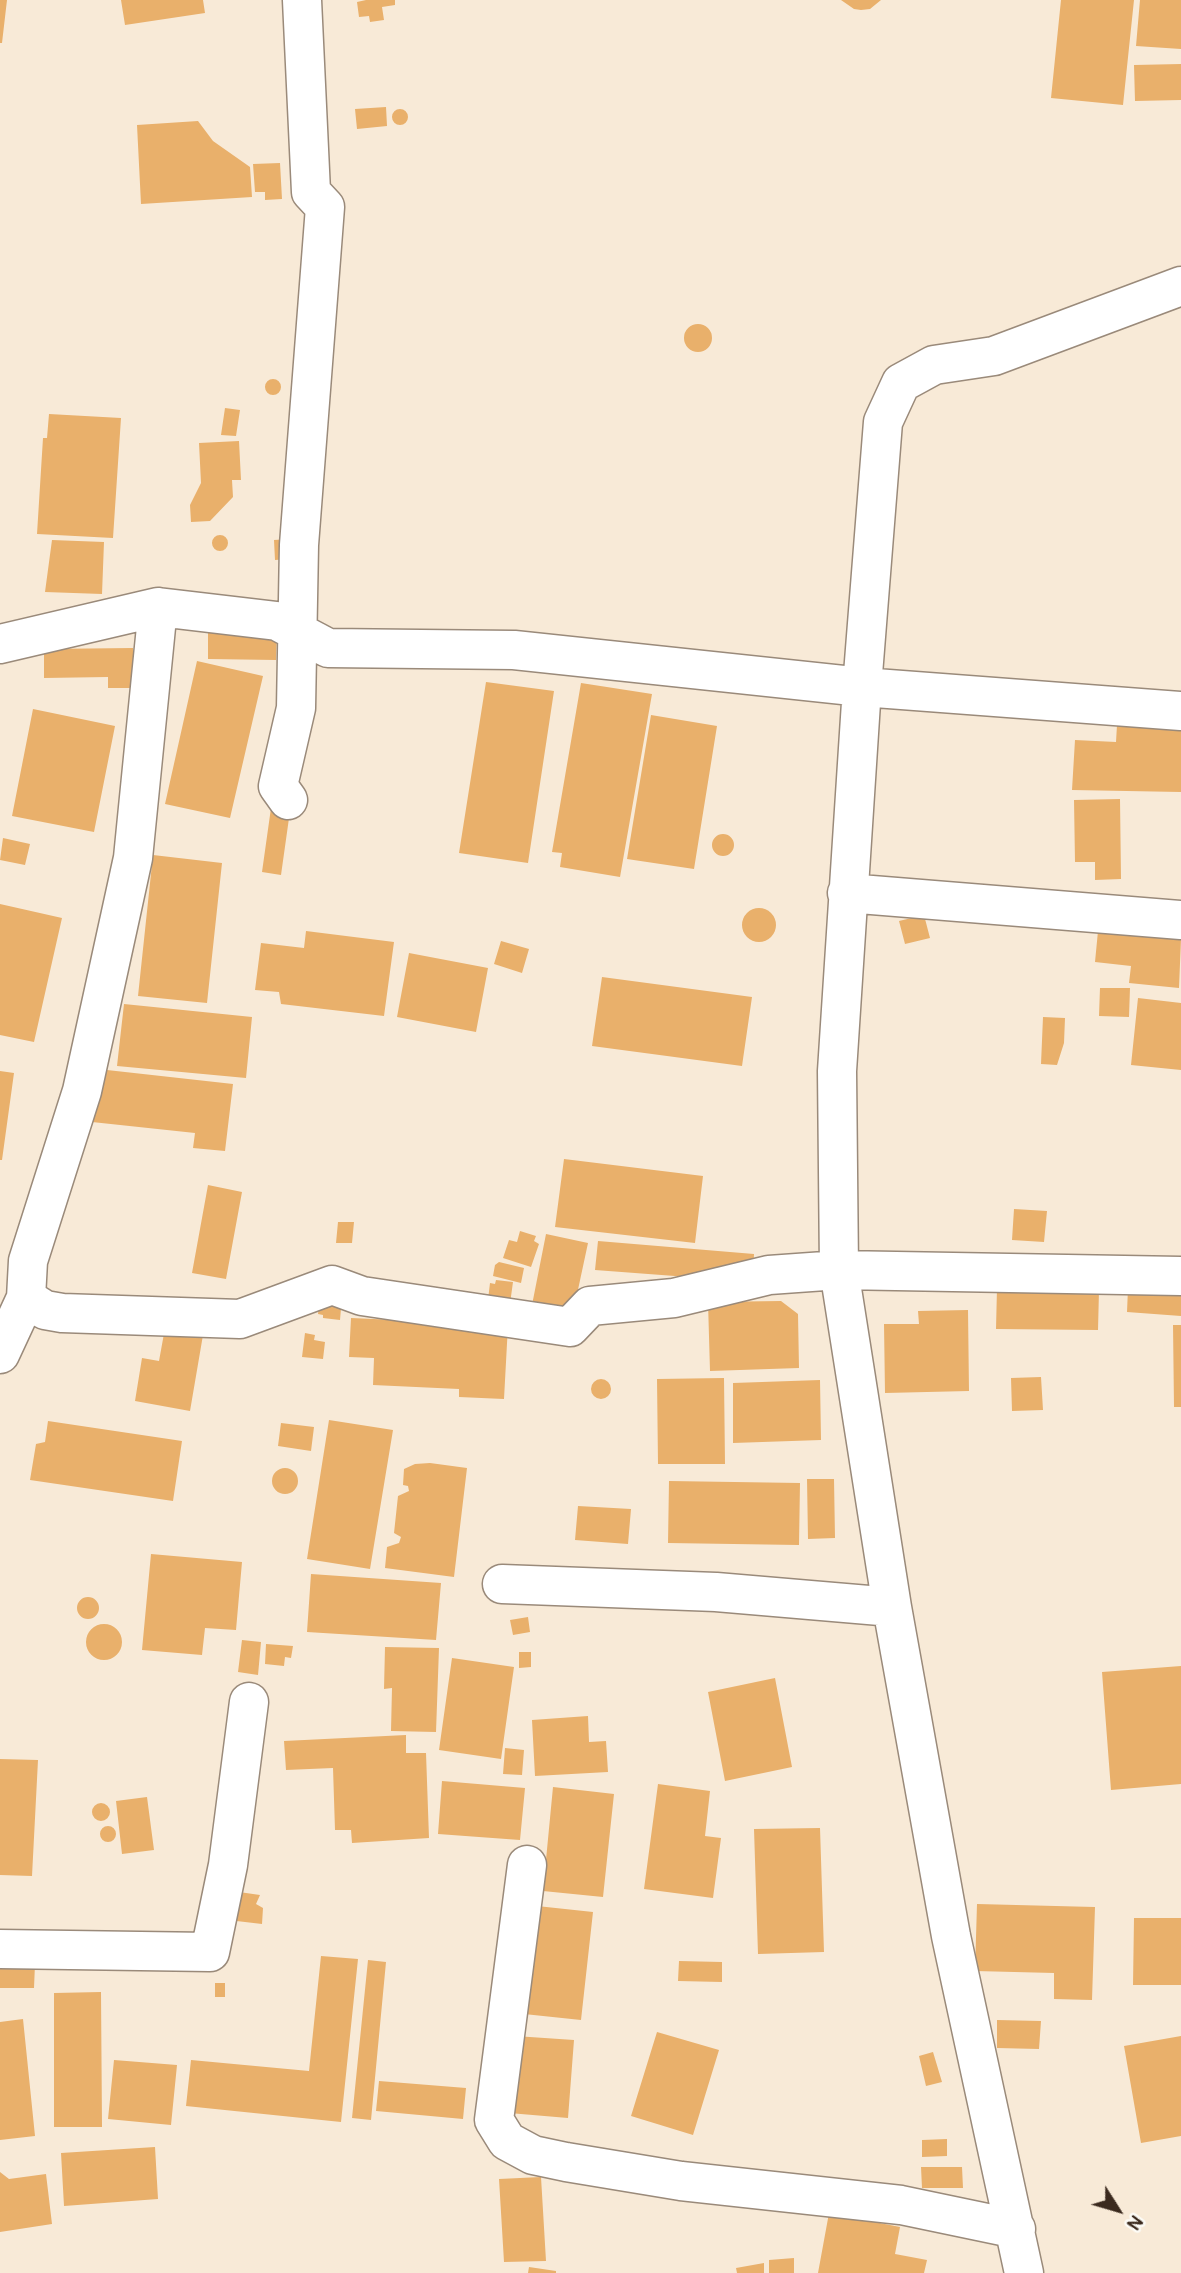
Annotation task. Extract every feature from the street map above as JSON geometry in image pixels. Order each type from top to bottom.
[{"type":"street","points":[[288,800],[278,786],[296,708],[295,631],[325,207],[311,192],[302,0]]},
{"type":"street","points":[[1024,2273],[951,1936],[892,1607],[839,1270],[837,1072],[862,687],[883,422],[901,383],[933,365],[994,356],[1181,286]]},
{"type":"street","points":[[0,1354],[26,1298],[28,1261],[82,1091],[133,858],[158,607]]},
{"type":"street","points":[[0,644],[158,607],[277,621],[328,648],[514,650],[862,687],[1181,711]]},
{"type":"street","points":[[847,893],[1181,920]]},
{"type":"street","points":[[26,1298],[45,1310],[62,1313],[240,1319],[332,1285],[362,1296],[570,1327],[590,1306],[674,1298],[769,1275],[839,1270],[1181,1276]]},
{"type":"street","points":[[502,1584],[716,1592],[892,1607]]},
{"type":"street","points":[[0,1950],[210,1952],[228,1865],[249,1702]]},
{"type":"street","points":[[527,1865],[494,2120],[507,2141],[533,2155],[566,2162],[681,2181],[901,2205],[1016,2229]]},
{"type":"building","points":[[0,0],[7,0],[2,43],[0,43]]},
{"type":"building","points":[[121,0],[203,0],[205,13],[125,25]]},
{"type":"building","points":[[395,0],[395,5],[382,7],[384,20],[370,22],[369,16],[359,17],[357,2]]},
{"type":"building","points":[[841,0],[881,0],[870,9],[861,10],[854,9]]},
{"type":"building","points":[[1061,0],[1134,0],[1123,105],[1051,98]]},
{"type":"building","points":[[1140,0],[1181,0],[1181,49],[1136,46]]},
{"type":"building","points":[[1181,64],[1181,100],[1135,101],[1134,65]]},
{"type":"building","points":[[386,107],[387,126],[357,129],[355,109]]},
{"type":"building","points":[[397,109],[403,109],[408,117],[406,123],[397,125],[392,120],[392,114]]},
{"type":"building","points":[[198,121],[213,141],[250,167],[252,197],[141,204],[137,125]]},
{"type":"building","points":[[280,163],[282,199],[265,200],[265,192],[255,192],[253,164]]},
{"type":"building","points":[[698,324],[708,328],[712,338],[708,348],[698,352],[688,348],[684,338],[688,328]]},
{"type":"building","points":[[270,379],[276,379],[281,387],[279,393],[270,395],[265,390],[265,384]]},
{"type":"building","points":[[225,408],[240,410],[236,436],[221,435]]},
{"type":"building","points":[[49,414],[121,418],[113,538],[37,534],[43,438],[47,438]]},
{"type":"building","points":[[239,441],[241,480],[232,480],[233,497],[210,521],[191,522],[190,505],[201,483],[199,443]]},
{"type":"building","points":[[220,535],[228,543],[220,551],[212,543]]},
{"type":"building","points":[[289,539],[290,559],[275,560],[274,540]]},
{"type":"building","points":[[52,540],[104,542],[102,594],[45,592]]},
{"type":"building","points":[[208,631],[277,632],[276,660],[208,659]]},
{"type":"building","points":[[133,648],[134,688],[108,688],[108,677],[44,678],[44,649]]},
{"type":"building","points":[[197,661],[263,676],[230,818],[165,804]]},
{"type":"building","points":[[486,682],[554,691],[528,863],[459,853]]},
{"type":"building","points":[[581,683],[652,694],[620,877],[560,867],[562,853],[552,852]]},
{"type":"building","points":[[33,709],[115,726],[94,832],[12,816]]},
{"type":"building","points":[[651,715],[717,726],[694,869],[627,859]]},
{"type":"building","points":[[1117,725],[1181,729],[1181,792],[1072,790],[1075,740],[1116,742]]},
{"type":"building","points":[[1120,799],[1121,879],[1095,880],[1095,862],[1075,862],[1074,800]]},
{"type":"building","points":[[271,808],[290,811],[281,875],[262,872]]},
{"type":"building","points":[[723,834],[731,837],[734,845],[731,853],[723,856],[715,853],[712,845],[715,837]]},
{"type":"building","points":[[3,838],[30,844],[25,865],[0,860]]},
{"type":"building","points":[[153,855],[222,863],[207,1003],[138,996]]},
{"type":"building","points":[[0,904],[62,918],[34,1042],[0,1035]]},
{"type":"building","points":[[759,908],[771,913],[776,925],[771,937],[759,942],[747,937],[742,925],[747,913]]},
{"type":"building","points":[[924,915],[930,938],[905,944],[899,921]]},
{"type":"building","points":[[306,931],[394,942],[384,1016],[281,1004],[279,992],[255,990],[261,943],[304,948]]},
{"type":"building","points":[[1098,931],[1181,939],[1179,988],[1129,983],[1131,966],[1095,962]]},
{"type":"building","points":[[501,941],[529,949],[522,973],[494,964]]},
{"type":"building","points":[[409,953],[488,968],[476,1032],[397,1017]]},
{"type":"building","points":[[602,977],[752,997],[742,1066],[592,1046]]},
{"type":"building","points":[[1100,988],[1130,988],[1129,1017],[1099,1016]]},
{"type":"building","points":[[1138,998],[1181,1003],[1181,1070],[1131,1065]]},
{"type":"building","points":[[124,1004],[252,1017],[246,1078],[117,1066]]},
{"type":"building","points":[[1043,1017],[1065,1018],[1064,1043],[1057,1065],[1041,1064]]},
{"type":"building","points":[[98,1069],[233,1084],[225,1151],[193,1148],[195,1133],[92,1122]]},
{"type":"building","points":[[0,1071],[14,1073],[2,1160],[0,1160]]},
{"type":"building","points":[[564,1159],[703,1176],[695,1243],[555,1227]]},
{"type":"building","points":[[208,1185],[242,1192],[226,1279],[192,1273]]},
{"type":"building","points":[[1014,1209],[1047,1211],[1044,1242],[1012,1240]]},
{"type":"building","points":[[338,1222],[354,1222],[352,1243],[336,1243]]},
{"type":"building","points":[[520,1231],[536,1236],[534,1241],[539,1244],[531,1267],[503,1258],[509,1240],[517,1242]]},
{"type":"building","points":[[546,1234],[588,1243],[573,1313],[532,1305]]},
{"type":"building","points":[[598,1241],[754,1254],[753,1273],[728,1280],[595,1270]]},
{"type":"building","points":[[499,1262],[524,1268],[521,1283],[493,1276],[495,1265]]},
{"type":"building","points":[[496,1280],[513,1282],[509,1311],[487,1308],[490,1283],[495,1284]]},
{"type":"building","points":[[997,1288],[1099,1290],[1098,1330],[996,1329]]},
{"type":"building","points":[[1128,1288],[1181,1291],[1181,1316],[1127,1312]]},
{"type":"building","points":[[320,1295],[342,1297],[340,1320],[323,1318],[323,1315],[318,1314]]},
{"type":"building","points":[[781,1301],[798,1314],[799,1368],[710,1371],[708,1302]]},
{"type":"building","points":[[968,1310],[969,1391],[885,1393],[884,1324],[919,1324],[918,1311]]},
{"type":"building","points":[[351,1318],[508,1325],[504,1399],[459,1397],[459,1389],[373,1385],[374,1358],[349,1357]]},
{"type":"building","points":[[1173,1325],[1181,1325],[1181,1407],[1174,1407]]},
{"type":"building","points":[[165,1328],[203,1335],[190,1411],[135,1401],[142,1358],[159,1361]]},
{"type":"building","points":[[305,1333],[315,1335],[314,1340],[325,1342],[323,1359],[302,1357]]},
{"type":"building","points":[[1041,1377],[1043,1410],[1012,1411],[1011,1378]]},
{"type":"building","points":[[724,1378],[725,1464],[658,1464],[657,1379]]},
{"type":"building","points":[[601,1379],[608,1382],[611,1389],[608,1396],[601,1399],[594,1396],[591,1389],[594,1382]]},
{"type":"building","points":[[820,1380],[821,1440],[733,1443],[733,1383]]},
{"type":"building","points":[[329,1420],[393,1430],[370,1569],[307,1559]]},
{"type":"building","points":[[48,1421],[182,1441],[173,1501],[30,1480],[36,1444],[45,1442]]},
{"type":"building","points":[[281,1423],[314,1427],[311,1451],[278,1446]]},
{"type":"building","points":[[430,1463],[467,1468],[454,1577],[385,1568],[387,1547],[399,1543],[401,1537],[394,1533],[398,1496],[409,1491],[408,1486],[403,1485],[404,1469],[415,1464]]},
{"type":"building","points":[[285,1468],[294,1472],[298,1481],[294,1490],[285,1494],[276,1490],[272,1481],[276,1472]]},
{"type":"building","points":[[807,1479],[834,1479],[835,1538],[808,1539]]},
{"type":"building","points":[[669,1481],[800,1483],[799,1545],[668,1543]]},
{"type":"building","points":[[578,1506],[631,1509],[628,1544],[575,1540]]},
{"type":"building","points":[[151,1554],[242,1562],[236,1630],[205,1628],[202,1655],[142,1650]]},
{"type":"building","points":[[311,1574],[441,1583],[436,1640],[307,1632]]},
{"type":"building","points":[[88,1597],[96,1600],[99,1608],[96,1616],[88,1619],[80,1616],[77,1608],[80,1600]]},
{"type":"building","points":[[528,1617],[530,1632],[513,1635],[510,1620]]},
{"type":"building","points":[[104,1624],[117,1629],[122,1642],[117,1655],[104,1660],[91,1655],[86,1642],[91,1629]]},
{"type":"building","points":[[242,1640],[261,1642],[258,1675],[238,1672]]},
{"type":"building","points":[[266,1644],[293,1646],[291,1658],[285,1657],[284,1666],[265,1664]]},
{"type":"building","points":[[385,1647],[439,1648],[436,1732],[391,1731],[392,1688],[384,1689]]},
{"type":"building","points":[[519,1652],[531,1652],[531,1667],[519,1668]]},
{"type":"building","points":[[452,1658],[514,1667],[501,1759],[439,1750]]},
{"type":"building","points":[[1181,1666],[1181,1784],[1111,1790],[1102,1672]]},
{"type":"building","points":[[775,1678],[792,1767],[725,1781],[708,1692]]},
{"type":"building","points":[[588,1716],[589,1742],[606,1741],[608,1772],[535,1776],[532,1720]]},
{"type":"building","points":[[406,1735],[406,1753],[426,1753],[429,1838],[352,1843],[351,1830],[335,1830],[333,1768],[286,1770],[284,1741]]},
{"type":"building","points":[[505,1748],[524,1750],[522,1775],[503,1774]]},
{"type":"building","points":[[0,1759],[38,1760],[32,1876],[0,1875]]},
{"type":"building","points":[[442,1781],[525,1788],[520,1840],[438,1834]]},
{"type":"building","points":[[658,1784],[710,1791],[705,1836],[721,1838],[713,1898],[644,1889]]},
{"type":"building","points":[[553,1787],[614,1794],[603,1897],[543,1891]]},
{"type":"building","points":[[147,1797],[154,1850],[122,1854],[116,1801]]},
{"type":"building","points":[[101,1803],[107,1806],[110,1812],[107,1818],[101,1821],[95,1818],[92,1812],[95,1806]]},
{"type":"building","points":[[108,1826],[114,1828],[114,1840],[108,1842],[102,1840],[100,1834],[102,1828]]},
{"type":"building","points":[[820,1828],[824,1952],[758,1954],[754,1829]]},
{"type":"building","points":[[232,1891],[260,1895],[256,1904],[263,1908],[262,1924],[228,1920]]},
{"type":"building","points":[[977,1904],[1095,1907],[1092,2000],[1054,1999],[1054,1973],[975,1971]]},
{"type":"building","points":[[537,1906],[593,1912],[581,2020],[524,2014]]},
{"type":"building","points":[[1134,1918],[1181,1918],[1181,1985],[1133,1985]]},
{"type":"building","points":[[321,1956],[358,1959],[341,2122],[186,2106],[191,2060],[309,2071]]},
{"type":"building","points":[[368,1960],[386,1962],[371,2120],[352,2118]]},
{"type":"building","points":[[679,1961],[722,1962],[722,1982],[678,1981]]},
{"type":"building","points":[[0,1963],[35,1964],[34,1988],[0,1988]]},
{"type":"building","points":[[215,1983],[225,1983],[225,1997],[215,1997]]},
{"type":"building","points":[[101,1992],[102,2127],[54,2127],[54,1993]]},
{"type":"building","points":[[23,2019],[35,2136],[0,2140],[0,2022]]},
{"type":"building","points":[[997,2020],[1041,2021],[1039,2049],[997,2048]]},
{"type":"building","points":[[657,2032],[719,2050],[693,2135],[631,2116]]},
{"type":"building","points":[[515,2036],[574,2040],[568,2118],[509,2113]]},
{"type":"building","points":[[1181,2036],[1181,2136],[1141,2143],[1124,2046]]},
{"type":"building","points":[[933,2052],[942,2082],[926,2086],[919,2056]]},
{"type":"building","points":[[114,2060],[177,2065],[171,2125],[108,2119]]},
{"type":"building","points":[[379,2081],[466,2088],[463,2119],[376,2111]]},
{"type":"building","points":[[947,2139],[947,2156],[922,2157],[922,2140]]},
{"type":"building","points":[[155,2147],[158,2199],[64,2206],[61,2153]]},
{"type":"building","points":[[921,2167],[962,2167],[963,2188],[922,2188]]},
{"type":"building","points":[[0,2172],[9,2179],[46,2174],[52,2224],[0,2232]]},
{"type":"building","points":[[541,2177],[546,2261],[504,2262],[499,2179]]},
{"type":"building","points":[[829,2213],[900,2227],[895,2254],[927,2260],[924,2273],[818,2273]]},
{"type":"building","points":[[794,2258],[794,2273],[769,2273],[769,2260]]},
{"type":"building","points":[[764,2263],[764,2273],[737,2273],[736,2268]]},
{"type":"building","points":[[529,2267],[556,2271],[556,2273],[528,2273]]}]
